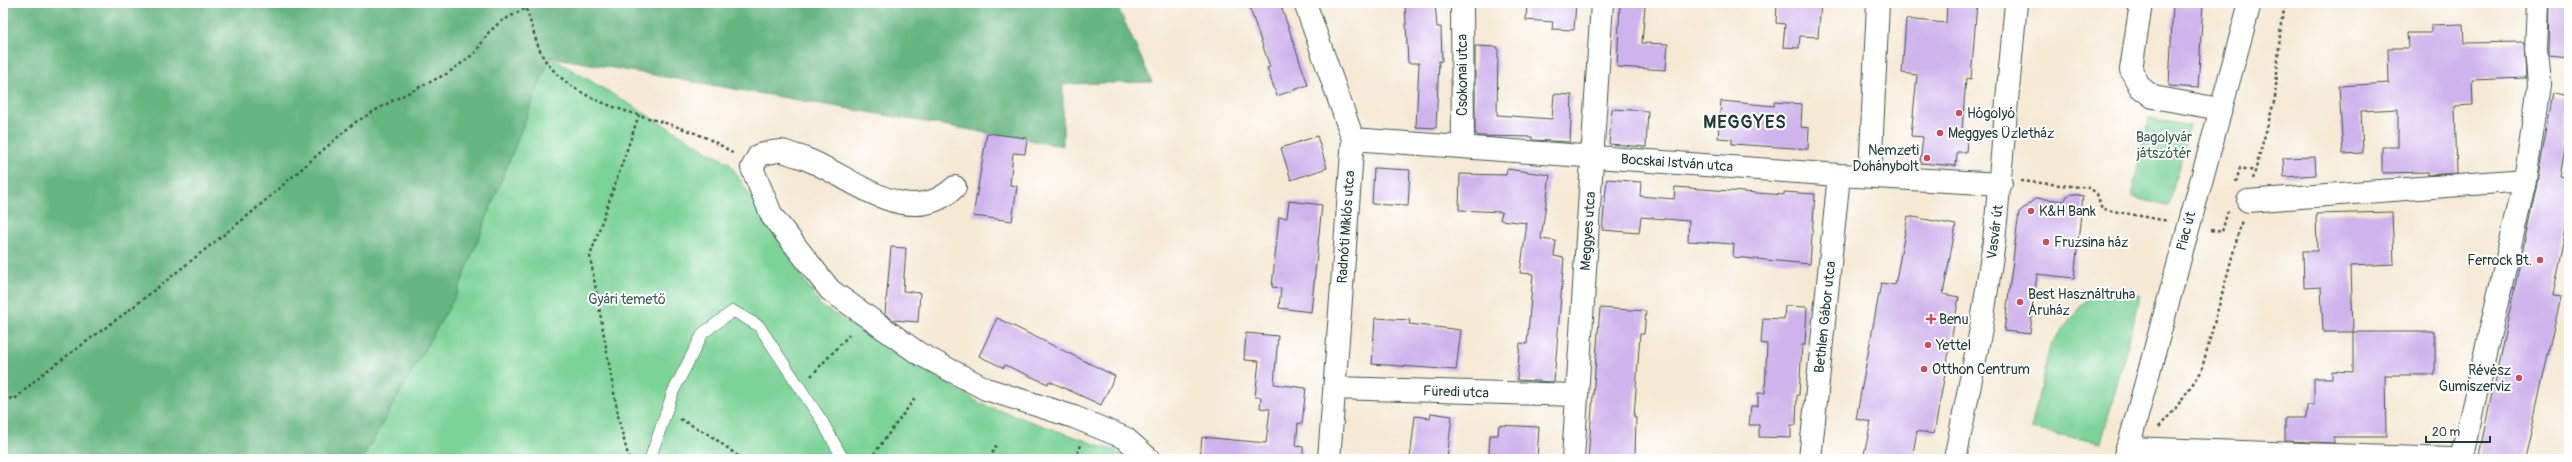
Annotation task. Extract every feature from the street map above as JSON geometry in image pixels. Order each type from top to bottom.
[{"type":"street","name":"Radnóti Miklós utca","points":[[1305,3],[1353,139],[1329,459]]},
{"type":"street","name":"Csokonai utca","points":[[1462,3],[1463,146]]},
{"type":"street","name":"Meggyes utca","points":[[1573,459],[1602,3]]},
{"type":"street","points":[[1870,176],[1878,3]]},
{"type":"street","name":"Vasvár út","points":[[1955,459],[2010,182],[2016,3]]},
{"type":"street","points":[[2141,3],[2132,70],[2140,87],[2153,97],[2220,109]]},
{"type":"street","name":"Piac út","points":[[2132,452],[2220,109],[2250,3]]},
{"type":"street","points":[[2461,459],[2525,180],[2539,85],[2536,49],[2538,3]]},
{"type":"street","name":"Bocskai István utca","points":[[1353,139],[1839,175],[2010,182]]},
{"type":"street","points":[[955,187],[944,197],[915,204],[882,199],[817,162],[780,151],[759,155],[752,168],[772,216],[830,290],[918,353],[986,389],[1074,417],[1125,438],[1149,459]]},
{"type":"street","name":"Bethlen Gábor utca","points":[[1810,459],[1839,175]]},
{"type":"street","points":[[2248,201],[2525,180]]},
{"type":"street","name":"Füredi utca","points":[[1335,388],[1576,395]]},
{"type":"street","points":[[2132,452],[2450,459]]},
{"type":"lane","points":[[650,459],[673,392],[703,333],[733,311],[759,326],[800,388],[843,459]]},
{"type":"path","points":[[2132,452],[2147,439],[2175,409],[2201,372],[2275,98],[2281,23],[2286,3]]},
{"type":"path","points":[[3,399],[16,398],[41,375],[128,311],[250,213],[354,123],[390,102],[448,73],[475,53],[489,32],[500,22],[526,8],[545,59],[578,92],[639,115],[718,141],[752,168]]},
{"type":"path","points":[[629,459],[619,421],[607,343],[590,256],[639,115]]},
{"type":"path","points":[[2010,182],[2090,188],[2097,194],[2102,209],[2168,221]]},
{"type":"path","points":[[800,388],[849,335]]},
{"type":"path","points":[[870,459],[916,397]]},
{"type":"path","points":[[667,411],[710,435],[742,459]]},
{"type":"path","points":[[990,459],[996,445]]},
{"type":"green space","points":[[3,3],[1116,3],[1152,82],[1063,84],[1063,146],[550,57],[457,293],[362,459],[3,459]]},
{"type":"green space","name":"Gyári temető","points":[[550,57],[730,164],[821,306],[981,404],[1118,452],[1126,459],[362,459],[457,293]]},
{"type":"green space","name":"Bagolyvár játszótér","points":[[2149,118],[2190,126],[2168,206],[2131,197]]},
{"type":"green space","points":[[2098,284],[2141,295],[2101,443],[2031,429],[2050,346]]},
{"type":"building","points":[[1248,3],[1280,3],[1308,85],[1277,96],[1267,68],[1270,67]]},
{"type":"building","points":[[1405,3],[1435,3],[1437,27],[1441,27],[1442,61],[1439,61],[1436,128],[1416,127],[1419,63],[1408,63]]},
{"type":"building","points":[[1527,3],[1576,3],[1574,30],[1552,29],[1553,22],[1526,20]]},
{"type":"building","points":[[1777,3],[1821,3],[1818,37],[1800,36],[1799,48],[1783,47],[1785,24],[1776,23]]},
{"type":"building","points":[[1947,3],[1977,3],[1971,79],[1966,78],[1962,130],[1968,131],[1966,152],[1957,152],[1956,166],[1920,163],[1923,137],[1911,136],[1917,75],[1902,73],[1906,19],[1946,23]]},
{"type":"building","points":[[2173,3],[2203,3],[2198,88],[2169,86]]},
{"type":"building","points":[[2550,3],[2569,3],[2569,57],[2549,55]]},
{"type":"building","points":[[1620,4],[1645,6],[1642,43],[1668,44],[1666,70],[1617,67]]},
{"type":"building","points":[[2463,24],[2464,43],[2524,42],[2526,78],[2472,80],[2473,105],[2455,106],[2457,173],[2428,175],[2428,172],[2382,173],[2382,147],[2398,147],[2398,109],[2361,111],[2363,153],[2343,154],[2339,86],[2389,83],[2388,48],[2408,48],[2407,33],[2431,33],[2431,25]]},
{"type":"building","points":[[1475,46],[1498,47],[1497,115],[1552,119],[1554,94],[1572,95],[1570,142],[1532,140],[1532,137],[1479,136],[1475,133]]},
{"type":"building","points":[[2553,93],[2569,96],[2569,125],[2560,177],[2569,179],[2569,215],[2552,295],[2561,296],[2525,459],[2478,459],[2537,183]]},
{"type":"building","points":[[1721,101],[1774,106],[1774,102],[1802,104],[1801,127],[1809,128],[1808,149],[1732,144],[1732,139],[1718,138]]},
{"type":"building","points":[[1612,109],[1648,111],[1646,147],[1609,144]]},
{"type":"building","points":[[987,133],[1027,138],[1025,154],[1013,153],[1010,185],[1017,186],[1012,221],[973,216]]},
{"type":"building","points":[[1317,136],[1327,168],[1291,180],[1281,148]]},
{"type":"building","points":[[2315,157],[2316,175],[2284,177],[2283,158]]},
{"type":"building","points":[[1374,168],[1410,170],[1408,206],[1372,204]]},
{"type":"building","points":[[1507,169],[1550,175],[1541,239],[1556,241],[1554,256],[1564,258],[1554,382],[1517,380],[1520,343],[1527,344],[1533,274],[1520,273],[1527,223],[1500,220],[1502,212],[1459,210],[1460,174],[1506,175]]},
{"type":"building","points":[[1607,179],[1641,182],[1640,196],[1674,199],[1675,187],[1784,195],[1784,192],[1815,194],[1810,264],[1733,257],[1734,244],[1688,241],[1689,221],[1641,217],[1639,233],[1602,230]]},
{"type":"building","name":"Fruzsina ház","points":[[2073,194],[2083,196],[2074,278],[2037,274],[2030,334],[2004,331],[2019,212],[2036,198],[2064,201],[2067,196]]},
{"type":"building","points":[[1289,201],[1322,205],[1311,312],[1279,308],[1281,288],[1272,287],[1279,217],[1287,218]]},
{"type":"building","points":[[2392,212],[2394,264],[2351,266],[2353,332],[2323,332],[2321,287],[2304,288],[2303,251],[2317,251],[2316,214]]},
{"type":"building","points":[[1908,216],[1956,225],[1943,294],[1959,297],[1934,434],[1917,431],[1912,459],[1863,459],[1871,422],[1856,419],[1881,283],[1895,285]]},
{"type":"building","points":[[891,247],[906,248],[903,291],[920,293],[918,322],[893,320],[885,314]]},
{"type":"building","points":[[1785,306],[1807,307],[1805,345],[1802,345],[1799,395],[1797,395],[1796,425],[1791,425],[1791,438],[1759,437],[1759,425],[1749,425],[1751,406],[1758,406],[1758,393],[1765,393],[1767,344],[1761,343],[1763,318],[1784,319]]},
{"type":"building","points":[[1600,308],[1646,311],[1644,334],[1640,334],[1634,417],[1636,417],[1635,459],[1588,459]]},
{"type":"building","points":[[997,318],[1115,376],[1101,405],[1049,381],[1048,384],[1005,365],[1004,368],[979,356]]},
{"type":"building","points":[[1375,318],[1410,320],[1409,324],[1461,330],[1456,370],[1372,364]]},
{"type":"building","points":[[2353,332],[2435,332],[2435,375],[2385,375],[2386,437],[2334,437],[2334,443],[2285,441],[2285,418],[2306,418],[2307,405],[2314,405],[2314,378],[2332,378],[2332,371],[2353,372]]},
{"type":"building","points":[[1246,333],[1278,336],[1274,384],[1306,388],[1302,424],[1298,423],[1296,446],[1303,447],[1303,459],[1200,459],[1202,437],[1266,443],[1270,409],[1260,408],[1261,397],[1255,397],[1259,361],[1244,360]]},
{"type":"building","points":[[1431,413],[1452,416],[1447,459],[1430,457],[1430,459],[1410,459],[1415,416],[1430,418]]},
{"type":"building","points":[[1499,425],[1539,427],[1537,459],[1496,459],[1496,453],[1489,452],[1490,435],[1498,435]]},
{"type":"place","name":"Hógolyó","points":[[1959,113]]},
{"type":"place","name":"Meggyes Üzletház","points":[[1940,133]]},
{"type":"place","name":"Nemzeti Dohánybolt","points":[[1927,158]]},
{"type":"place","name":"K&H Bank","points":[[2031,211]]},
{"type":"place","name":"Fruzsina ház","points":[[2046,242]]},
{"type":"place","name":"Ferrock Bt.","points":[[2540,260]]},
{"type":"place","name":"Best Használtruha Áruház","points":[[2020,302]]},
{"type":"place","name":"Benu","points":[[1931,319]]},
{"type":"place","name":"Yettel","points":[[1928,345]]},
{"type":"place","name":"Otthon Centrum","points":[[1924,369]]},
{"type":"place","name":"Révész Gumiszerviz","points":[[2519,378]]},
{"type":"district","name":"MEGGYES","points":[[1745,122]]}]
